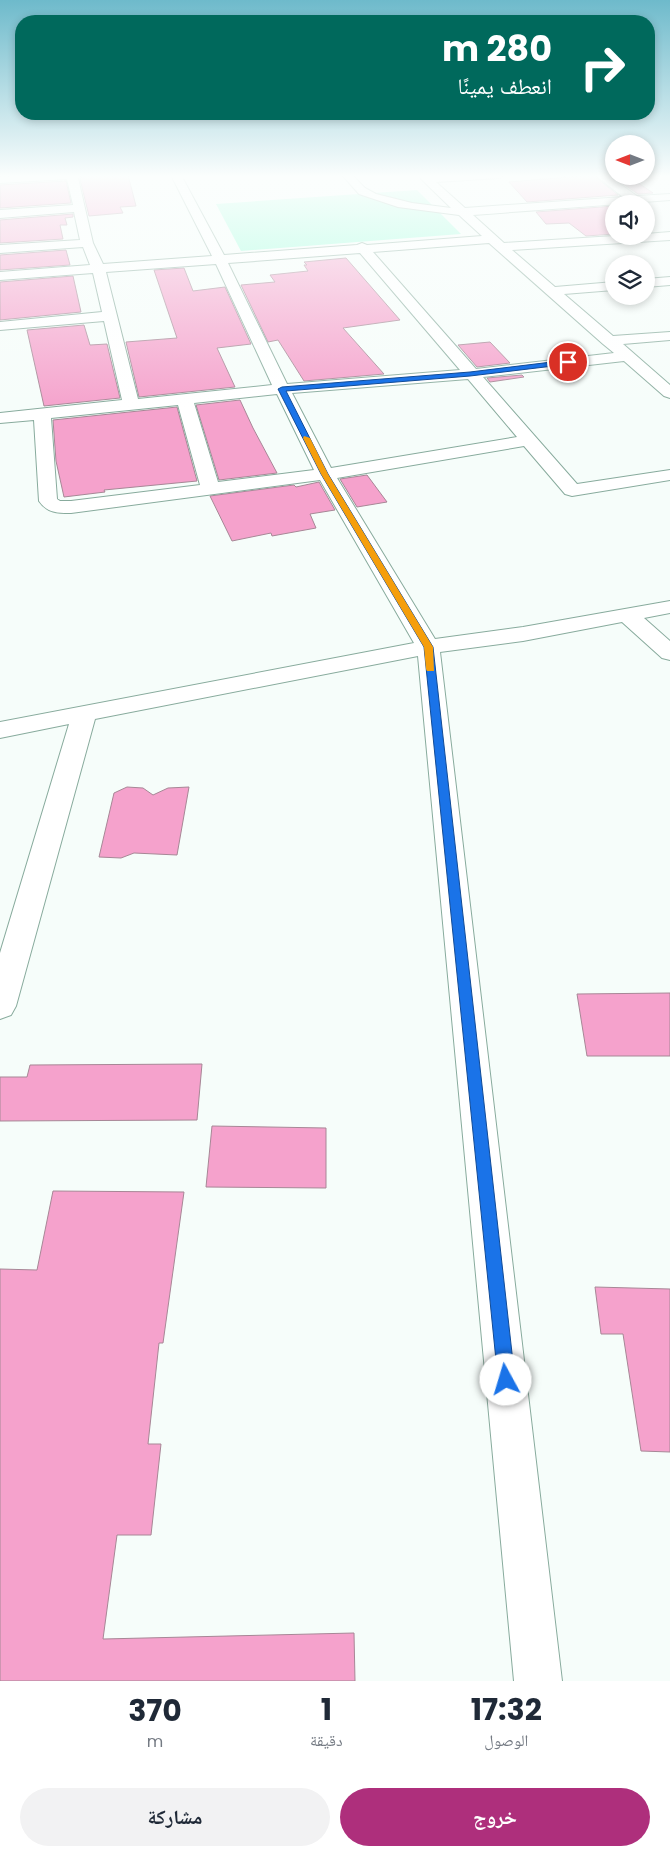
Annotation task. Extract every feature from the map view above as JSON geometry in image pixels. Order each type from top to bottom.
[{"type":"street","points":[[92,253],[98,268],[131,404]]},
{"type":"street","points":[[217,253],[324,474],[428,647],[538,1681]]},
{"type":"street","points":[[0,276],[286,253]]},
{"type":"street","points":[[367,253],[572,490],[670,475]]},
{"type":"street","points":[[508,253],[670,393]]},
{"type":"street","points":[[655,282],[670,281]]},
{"type":"street","points":[[551,291],[605,287]]},
{"type":"street","points":[[0,326],[110,316]]},
{"type":"street","points":[[608,341],[670,336]]},
{"type":"street","points":[[0,418],[282,389],[470,374],[626,356]]},
{"type":"street","points":[[185,399],[210,489]]},
{"type":"street","points":[[42,414],[48,501],[56,507],[71,507],[324,474],[528,440]]},
{"type":"street","points":[[0,730],[428,647],[523,634],[670,607]]},
{"type":"street","points":[[627,615],[670,654]]},
{"type":"street","points":[[0,1006],[84,714]]},
{"type":"building","points":[[67,253],[70,265],[0,270],[0,255]]},
{"type":"building","points":[[346,258],[400,320],[343,328],[384,374],[304,381],[278,340],[268,342],[241,285],[275,282],[270,275],[308,271],[304,265],[307,265],[304,262]]},
{"type":"building","points":[[184,268],[193,291],[225,287],[251,344],[217,348],[235,387],[139,397],[126,342],[177,338],[154,270]]},
{"type":"building","points":[[73,276],[81,312],[0,320],[0,282]]},
{"type":"building","points":[[84,325],[90,345],[107,344],[120,398],[44,406],[27,330]]},
{"type":"building","points":[[490,342],[510,363],[477,367],[458,345]]},
{"type":"building","points":[[522,375],[524,377],[490,382],[487,378]]},
{"type":"building","points":[[240,400],[277,473],[219,480],[196,405]]},
{"type":"building","points":[[177,407],[197,481],[104,490],[105,492],[64,497],[56,461],[53,420]]},
{"type":"building","points":[[367,475],[387,502],[357,507],[340,479]]},
{"type":"building","points":[[319,482],[335,510],[310,514],[316,528],[272,536],[271,533],[232,541],[210,496],[294,485],[296,487]]},
{"type":"building","points":[[127,787],[143,788],[153,795],[168,788],[189,787],[177,855],[134,853],[121,858],[99,857],[114,793]]},
{"type":"building","points":[[670,993],[670,1056],[587,1056],[577,994]]},
{"type":"building","points":[[202,1064],[197,1120],[0,1121],[0,1077],[27,1077],[30,1065]]},
{"type":"building","points":[[212,1126],[326,1128],[326,1188],[206,1187]]},
{"type":"building","points":[[53,1191],[184,1192],[163,1343],[159,1343],[148,1444],[161,1444],[151,1535],[117,1535],[103,1639],[354,1633],[355,1681],[0,1681],[0,1269],[37,1270]]},
{"type":"building","points":[[595,1287],[670,1289],[670,1452],[641,1451],[623,1334],[601,1334]]},
{"type":"slow traffic","points":[[306,438],[324,474],[428,647],[431,669]]},
{"type":"route","points":[[506,1380],[428,647],[324,474],[282,389],[470,374],[568,362]]}]
